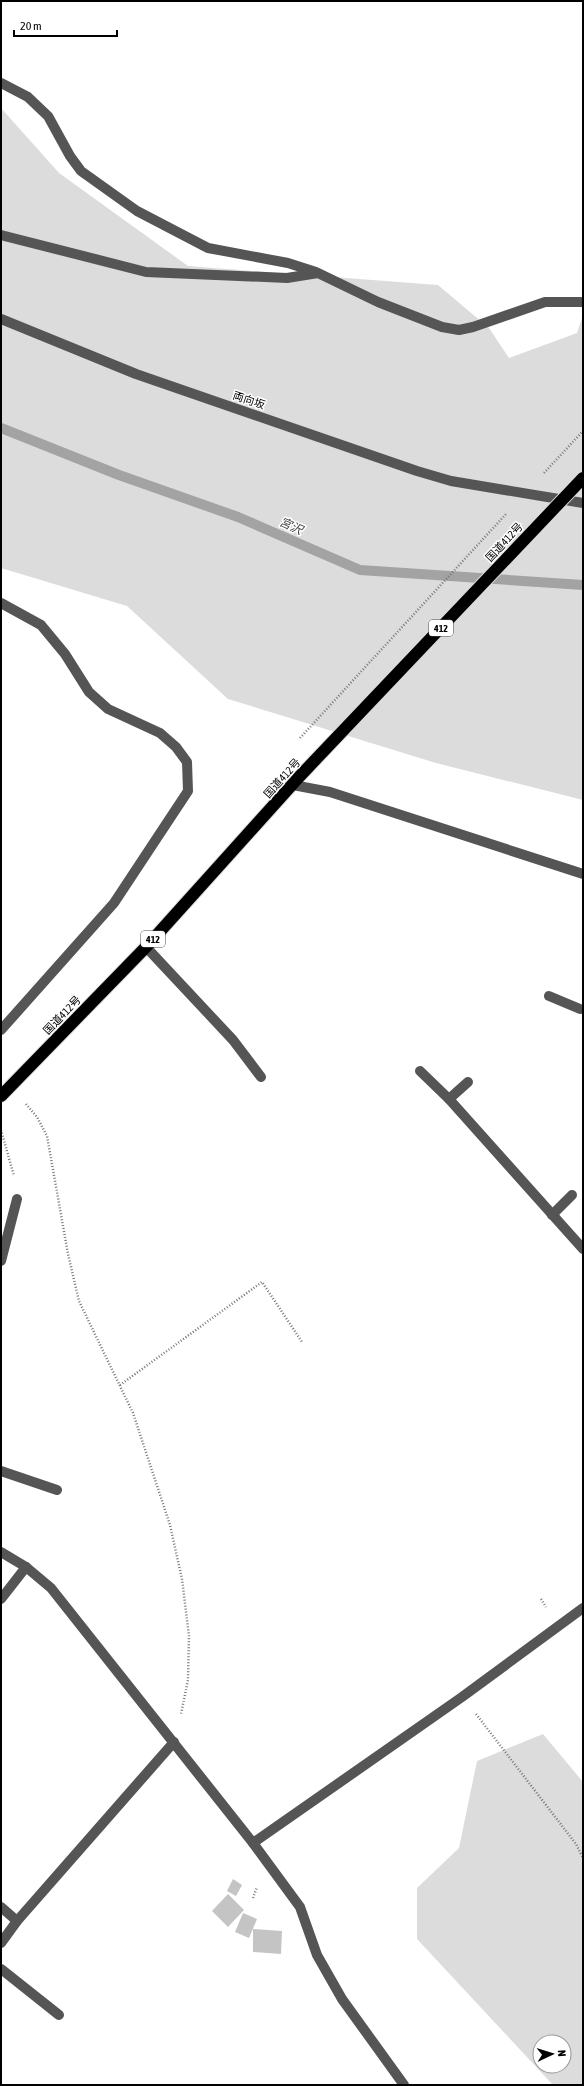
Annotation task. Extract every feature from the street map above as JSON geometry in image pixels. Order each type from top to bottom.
[{"type":"highway","name":"国道412号","points":[[1,1096],[146,946],[296,781],[583,478]]},
{"type":"street","points":[[1,83],[28,97],[48,116],[70,156],[81,171],[137,211],[208,248],[288,263],[318,273],[385,304],[442,327],[459,330],[473,327],[545,302],[583,302]]},
{"type":"street","points":[[1,235],[146,272],[287,278],[318,273]]},
{"type":"street","name":"両向坂","points":[[1,319],[136,374],[417,471],[451,481],[495,487],[583,503]]},
{"type":"street","points":[[1,603],[41,625],[65,654],[89,692],[108,709],[160,732],[176,747],[187,762],[188,791],[114,903],[1,1030]]},
{"type":"street","points":[[296,781],[583,874]]},
{"type":"street","points":[[146,946],[233,1040],[261,1077]]},
{"type":"street","points":[[549,996],[582,1010]]},
{"type":"street","points":[[420,1071],[448,1099],[583,1249]]},
{"type":"street","points":[[448,1099],[468,1082]]},
{"type":"street","points":[[552,1216],[572,1195]]},
{"type":"street","points":[[1,1261],[17,1199]]},
{"type":"street","points":[[1,1471],[57,1490]]},
{"type":"street","points":[[1,1552],[26,1567],[51,1588],[253,1843],[300,1907],[317,1955],[342,1999],[404,2085]]},
{"type":"street","points":[[1,1599],[26,1567]]},
{"type":"street","points":[[253,1843],[462,1697],[583,1608]]},
{"type":"street","points":[[2,1941],[17,1921],[174,1742]]},
{"type":"street","points":[[1,1907],[17,1921]]},
{"type":"street","points":[[1,1969],[59,2015]]},
{"type":"street","points":[[392,2085],[395,2074]]},
{"type":"path","points":[[540,477],[583,431]]},
{"type":"path","points":[[298,740],[508,512]]},
{"type":"path","points":[[12,1086],[37,1117],[47,1136],[68,1254],[80,1301],[134,1413],[170,1525],[182,1579],[189,1636],[188,1680],[174,1742]]},
{"type":"path","points":[[1,1130],[15,1179],[17,1199]]},
{"type":"path","points":[[120,1385],[262,1282],[302,1342]]},
{"type":"path","points":[[462,1697],[576,1844],[583,1858]]},
{"type":"shaded area","points":[[1,108],[59,173],[188,266],[438,285],[489,328],[509,358],[577,333],[583,315],[583,800],[436,763],[228,699],[127,606],[1,568]]},
{"type":"shaded area","points":[[543,1734],[583,1782],[583,2085],[553,2085],[543,2074],[572,2074],[572,2034],[532,2034],[532,2062],[417,1939],[417,1888],[459,1848],[477,1761]]},
{"type":"building","points":[[233,1879],[242,1885],[236,1896],[227,1891]]},
{"type":"building","points":[[228,1894],[244,1910],[228,1927],[212,1911]]},
{"type":"building","points":[[243,1913],[257,1919],[249,1938],[235,1932]]},
{"type":"building","points":[[253,1929],[282,1931],[281,1954],[253,1952]]},
{"type":"waterway","name":"宮沢","points":[[1,428],[119,475],[238,517],[360,570],[583,585]]}]
